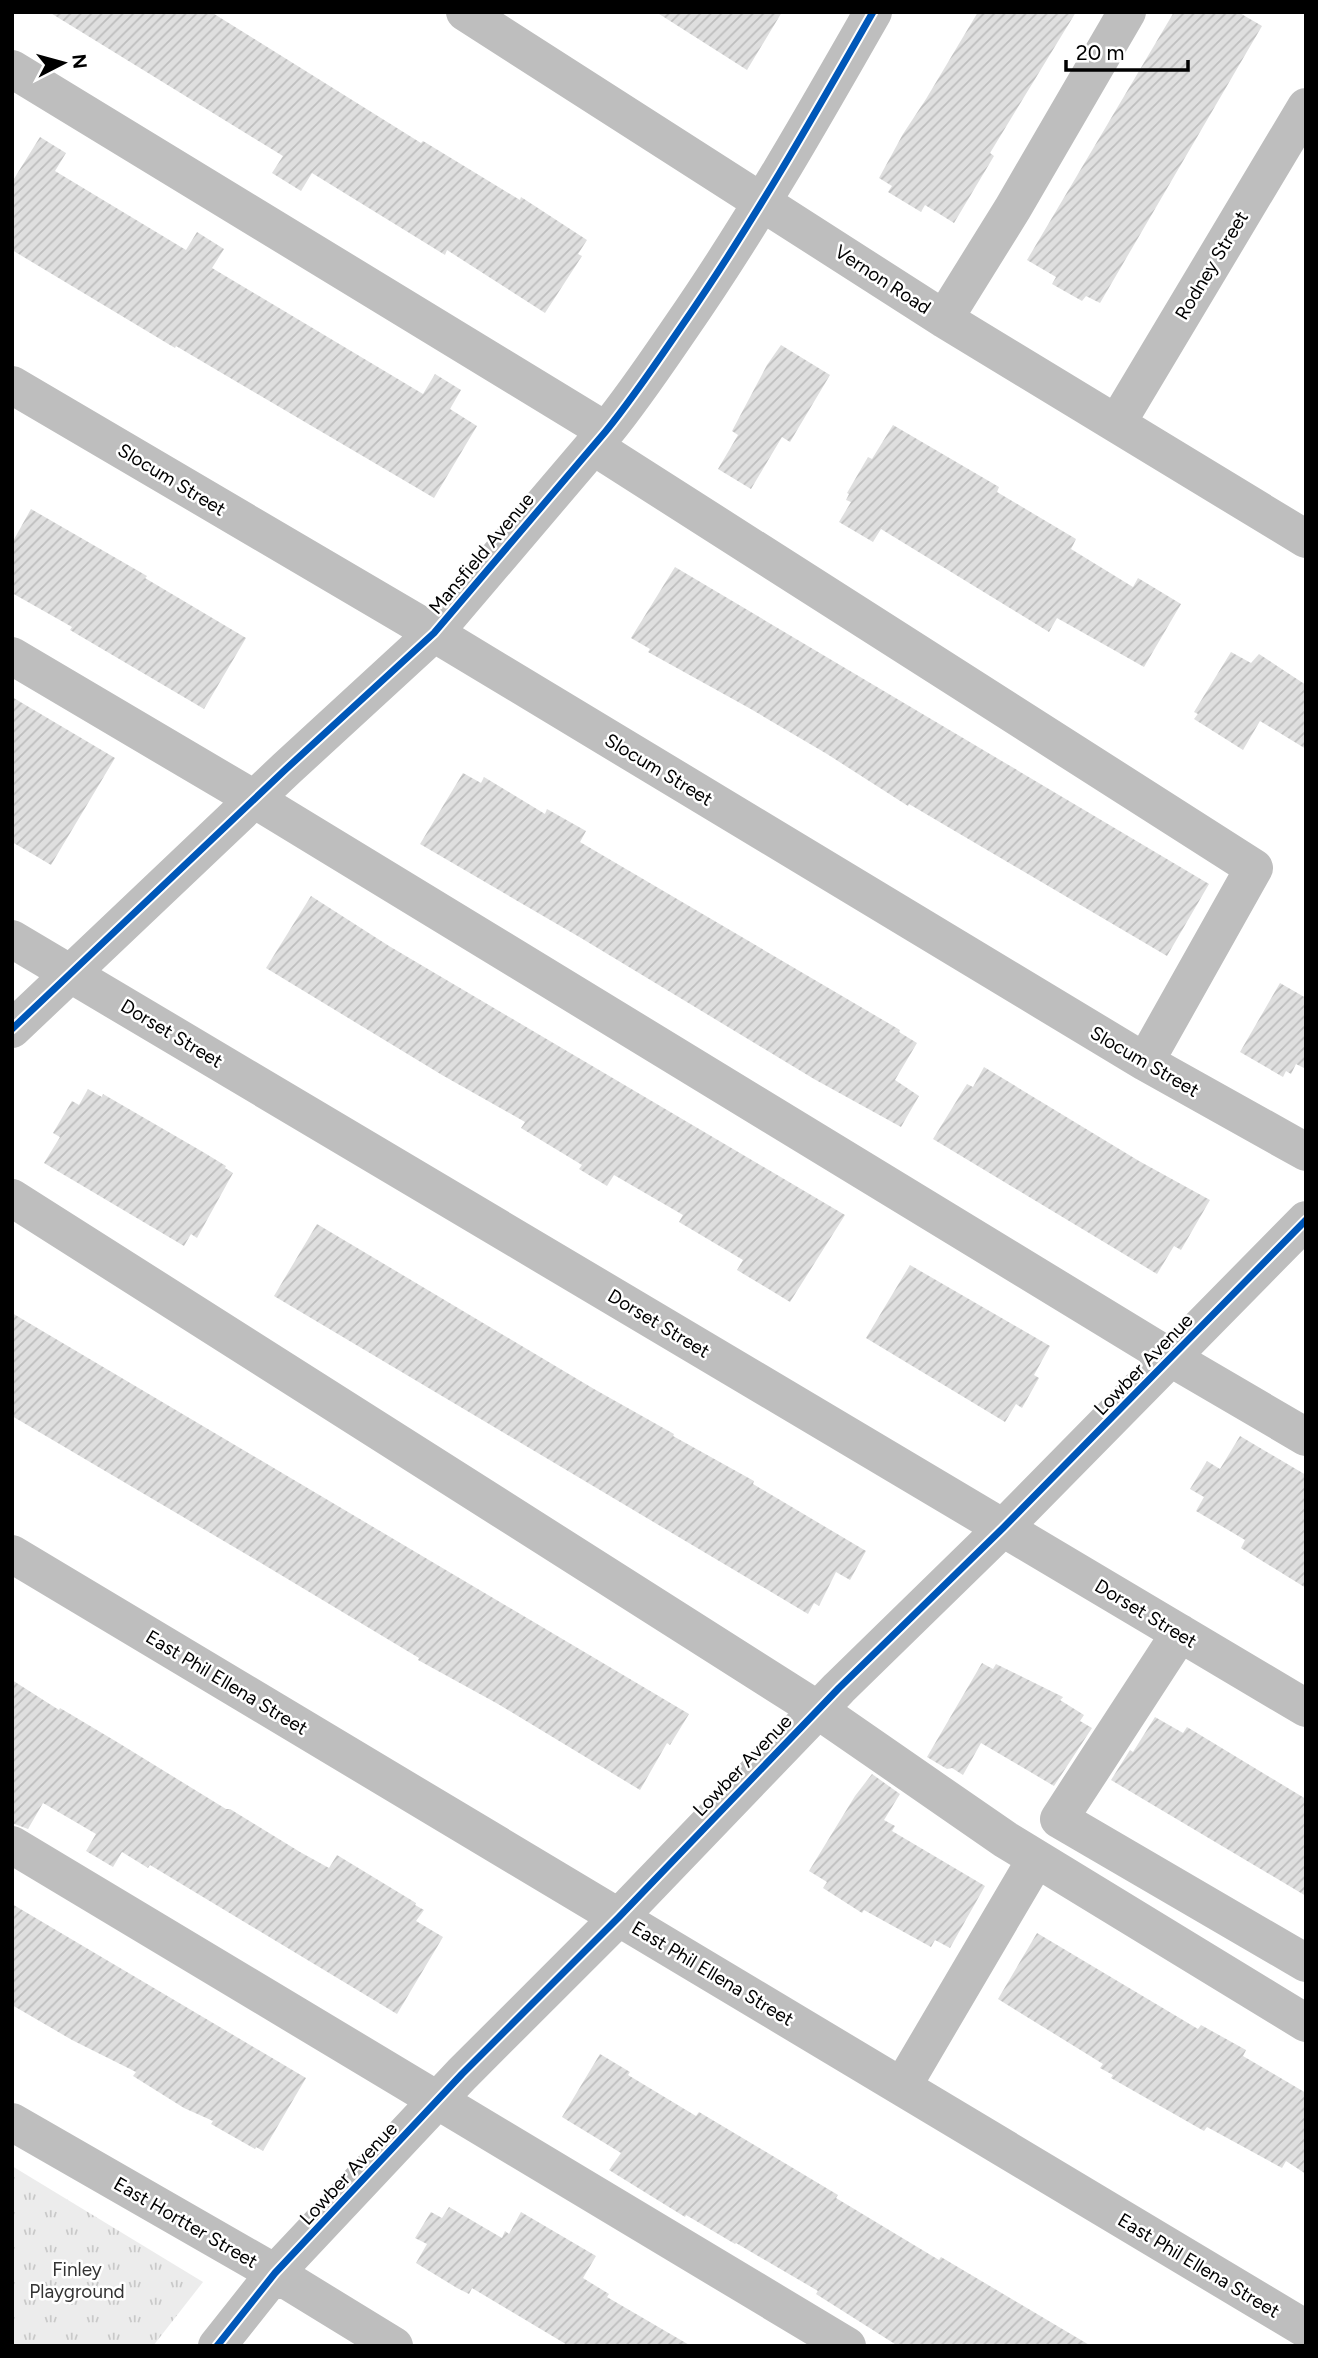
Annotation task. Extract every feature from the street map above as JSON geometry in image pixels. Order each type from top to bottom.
[{"type":"street","name":"Vernon Road","points":[[465,12],[944,319],[1306,539]]},
{"type":"street","name":"Mansfield Avenue","points":[[12,1029],[254,799],[434,633],[627,405],[708,288],[763,201],[873,12]]},
{"type":"street","points":[[944,319],[1013,208],[1127,12]]},
{"type":"street","points":[[12,69],[599,438],[1254,868],[1145,1062]]},
{"type":"street","name":"Rodney Street","points":[[1117,423],[1306,107]]},
{"type":"street","name":"Slocum Street","points":[[12,385],[434,633],[1145,1062],[1306,1152]]},
{"type":"street","points":[[12,656],[254,799],[1171,1358],[1306,1437]]},
{"type":"street","name":"Dorset Street","points":[[12,939],[1306,1708]]},
{"type":"street","points":[[12,1198],[818,1710],[1036,1859],[1306,2023]]},
{"type":"street","name":"Lowber Avenue","points":[[217,2346],[275,2273],[439,2099],[818,1710],[1003,1528],[1306,1220]]},
{"type":"street","name":"East Phil Ellena Street","points":[[12,1554],[1306,2329]]},
{"type":"street","points":[[1180,1633],[1059,1819],[1306,1964]]},
{"type":"street","points":[[12,1845],[847,2346]]},
{"type":"street","points":[[902,2087],[1036,1859]]},
{"type":"street","name":"East Hortter Street","points":[[12,2122],[275,2273],[394,2346]]},
{"type":"green space","name":"Finley Playground","points":[[12,2166],[203,2282],[153,2346],[12,2346]]},
{"type":"building","points":[[49,12],[211,12],[421,143],[423,141],[520,200],[521,197],[587,240],[578,254],[582,256],[545,313],[447,250],[445,255],[312,173],[301,191],[272,173],[283,156]]},
{"type":"building","points":[[656,12],[782,12],[747,70]]},
{"type":"building","points":[[978,12],[1076,12],[990,153],[994,156],[954,223],[925,205],[921,212],[888,192],[892,186],[879,178]]},
{"type":"building","points":[[1174,12],[1238,12],[1262,26],[1100,303],[1086,296],[1082,301],[1052,284],[1056,277],[1027,260]]},
{"type":"building","points":[[40,137],[66,153],[55,171],[186,250],[197,232],[224,249],[212,268],[423,394],[435,374],[461,390],[450,409],[477,426],[434,498],[12,250],[12,182]]},
{"type":"building","points":[[781,345],[830,375],[790,442],[782,437],[751,489],[718,469],[738,435],[732,431],[767,365]]},
{"type":"building","points":[[893,425],[999,487],[997,492],[1076,539],[1071,549],[1133,587],[1138,578],[1181,604],[1144,667],[1057,618],[1049,632],[881,529],[873,542],[839,522],[851,502],[846,500],[849,494],[847,493],[868,457],[872,459]]},
{"type":"building","points":[[31,509],[147,576],[145,578],[246,638],[204,709],[12,593],[12,543]]},
{"type":"building","points":[[675,567],[1209,884],[1167,956],[909,804],[908,806],[749,708],[648,652],[650,649],[631,638]]},
{"type":"building","points":[[1231,652],[1251,663],[1259,654],[1306,685],[1306,749],[1260,721],[1243,750],[1194,719],[1198,714],[1194,712]]},
{"type":"building","points":[[12,697],[115,758],[51,865],[12,842]]},
{"type":"building","points":[[463,773],[481,783],[484,777],[545,814],[547,809],[586,831],[580,842],[900,1030],[899,1032],[917,1043],[895,1080],[919,1096],[901,1127],[814,1079],[420,844]]},
{"type":"building","points":[[311,896],[389,946],[845,1215],[790,1302],[737,1270],[743,1260],[679,1222],[683,1215],[614,1175],[607,1186],[579,1169],[582,1165],[521,1128],[525,1122],[266,968]]},
{"type":"building","points":[[1280,983],[1306,998],[1306,1069],[1296,1064],[1291,1074],[1286,1071],[1283,1077],[1240,1052]]},
{"type":"building","points":[[984,1067],[1139,1161],[1210,1200],[1181,1250],[1174,1246],[1157,1274],[933,1139],[967,1084],[973,1087]]},
{"type":"building","points":[[88,1089],[102,1097],[103,1094],[203,1152],[233,1173],[197,1238],[191,1234],[184,1246],[44,1163],[60,1137],[53,1133],[72,1101],[79,1105]]},
{"type":"building","points":[[317,1224],[674,1434],[673,1436],[754,1481],[753,1484],[866,1551],[850,1580],[836,1572],[819,1606],[814,1603],[808,1614],[274,1296]]},
{"type":"building","points":[[910,1265],[1050,1346],[1034,1375],[1039,1378],[1022,1408],[1016,1404],[1005,1422],[866,1338]]},
{"type":"building","points":[[12,1313],[689,1714],[670,1745],[667,1743],[640,1790],[12,1416]]},
{"type":"building","points":[[1240,1436],[1306,1475],[1306,1588],[1241,1548],[1245,1540],[1196,1511],[1204,1497],[1190,1489],[1207,1461],[1220,1469]]},
{"type":"building","points":[[982,1663],[993,1669],[996,1664],[1063,1697],[1060,1700],[1084,1715],[1080,1721],[1092,1728],[1054,1786],[981,1743],[963,1775],[927,1757]]},
{"type":"building","points":[[12,1680],[300,1852],[329,1868],[337,1855],[416,1903],[415,1905],[424,1910],[416,1921],[443,1937],[397,2014],[150,1865],[148,1868],[122,1852],[113,1867],[86,1851],[96,1834],[43,1803],[28,1829],[12,1823]]},
{"type":"building","points":[[1155,1717],[1183,1733],[1187,1727],[1306,1799],[1306,1896],[1111,1780]]},
{"type":"building","points":[[872,1774],[900,1794],[884,1820],[895,1826],[892,1831],[985,1886],[950,1948],[935,1940],[931,1947],[864,1910],[862,1913],[823,1888],[827,1882],[809,1871],[855,1796]]},
{"type":"building","points":[[12,1904],[306,2078],[263,2151],[211,2124],[213,2121],[184,2108],[133,2076],[136,2072],[72,2040],[12,2005]]},
{"type":"building","points":[[1037,1933],[1198,2029],[1201,2025],[1246,2050],[1243,2056],[1306,2093],[1306,2174],[1286,2161],[1282,2168],[1207,2127],[1204,2131],[1111,2078],[1113,2075],[1100,2068],[1103,2064],[998,1999]]},
{"type":"building","points":[[600,2054],[630,2072],[628,2075],[696,2116],[699,2112],[838,2195],[836,2198],[939,2260],[941,2257],[1091,2346],[898,2346],[816,2294],[818,2291],[686,2215],[685,2217],[609,2170],[621,2153],[562,2117]]},
{"type":"building","points":[[449,2207],[502,2238],[505,2231],[509,2234],[521,2212],[596,2256],[583,2278],[609,2294],[607,2297],[691,2346],[569,2346],[472,2288],[469,2294],[457,2288],[416,2263],[427,2244],[415,2238],[431,2212],[442,2218]]},
{"type":"cycle path","points":[[12,1029],[286,769],[434,633],[606,431],[654,367],[732,250],[873,12]]},
{"type":"cycle path","points":[[217,2346],[275,2273],[462,2074],[619,1917],[839,1688],[1003,1528],[1306,1220]]}]
